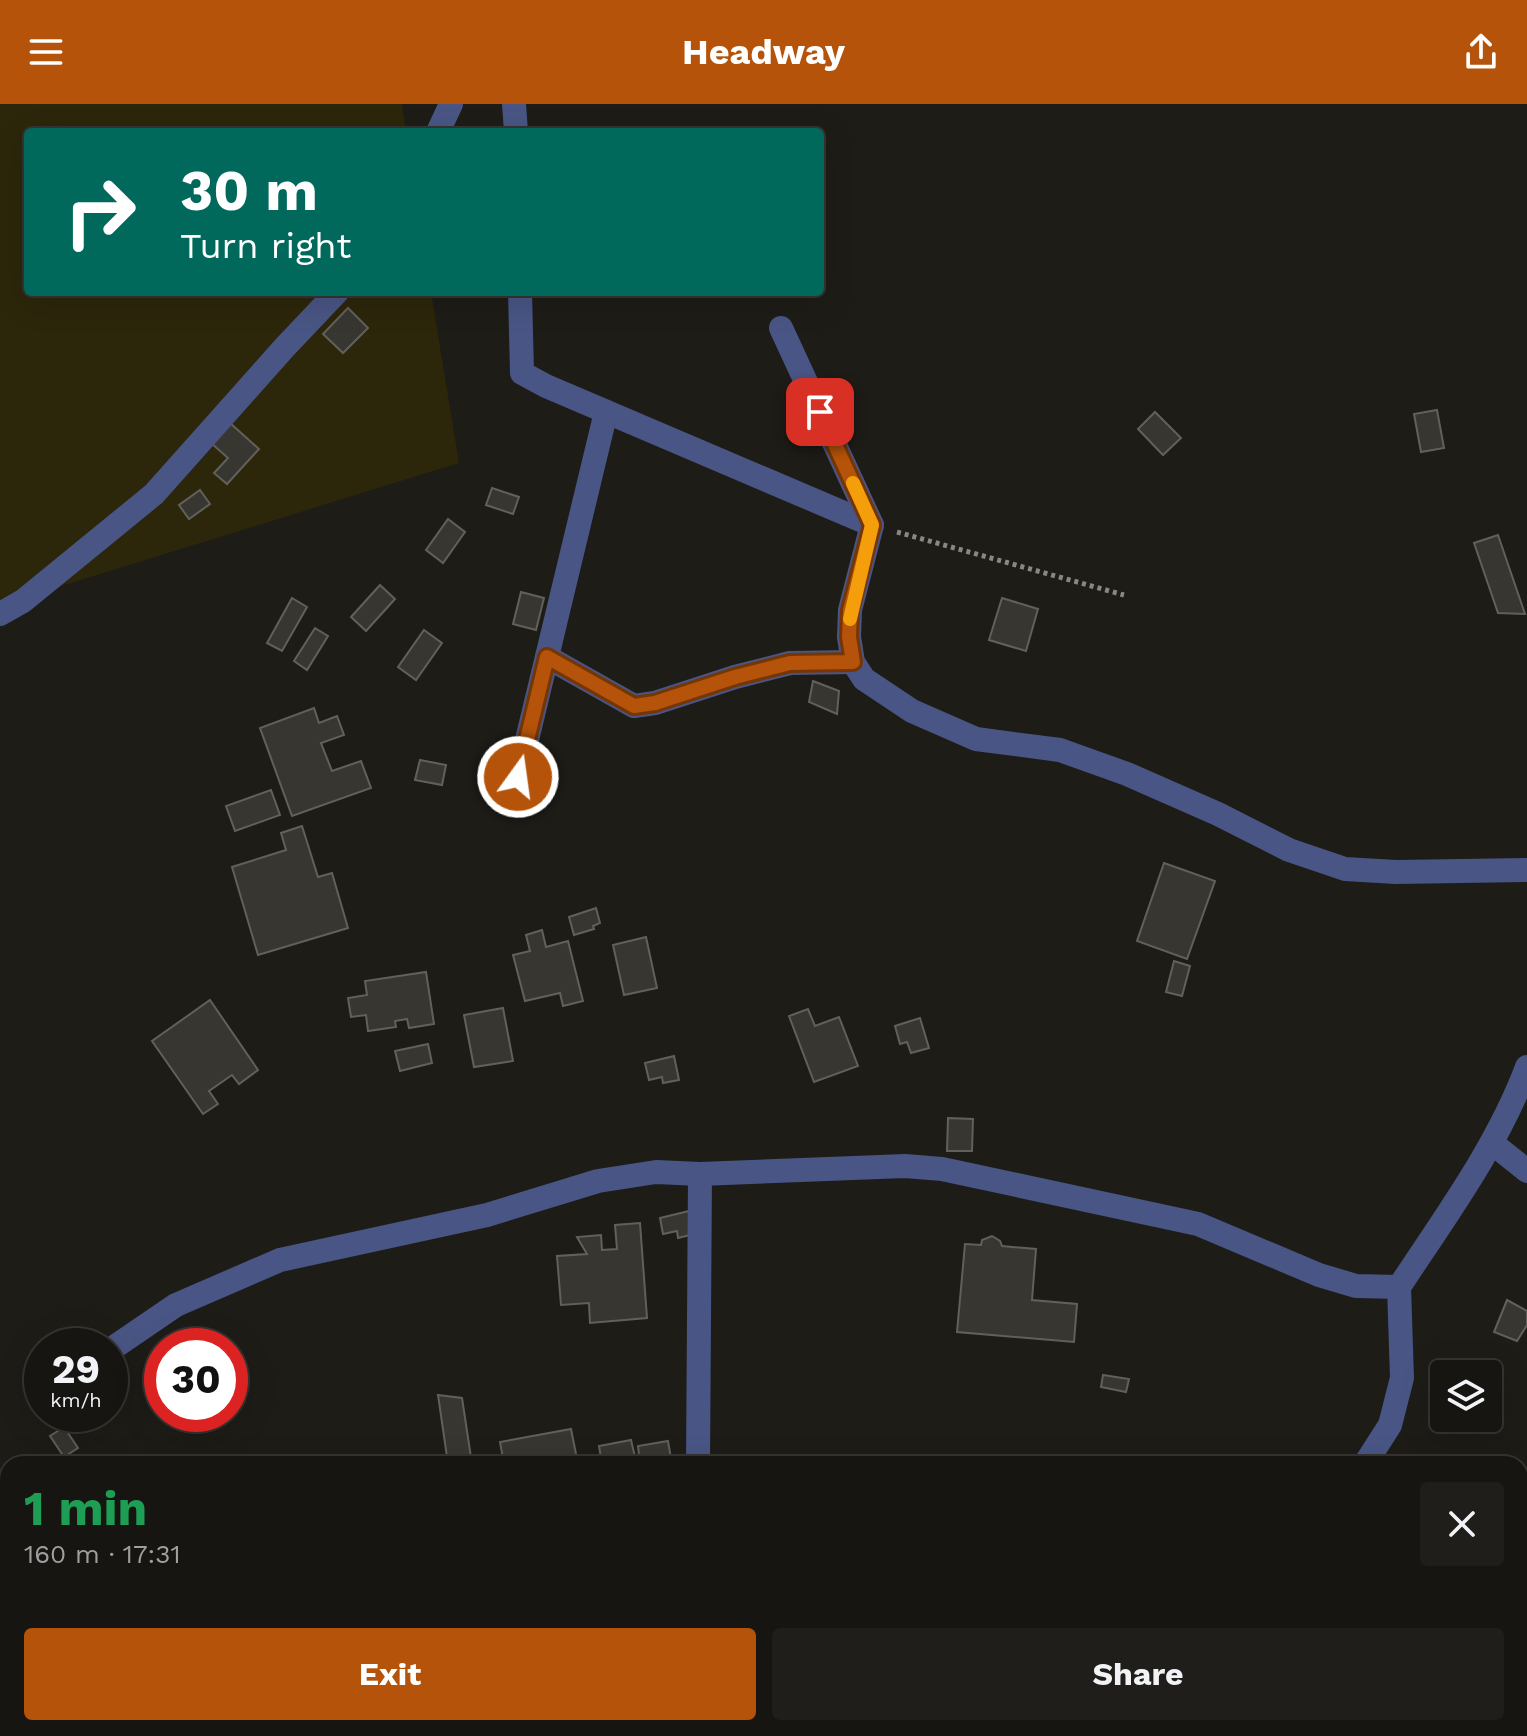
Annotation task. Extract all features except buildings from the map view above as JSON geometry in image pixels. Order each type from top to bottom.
[{"type":"street","points":[[440,128],[451,104]]},
{"type":"street","points":[[514,104],[516,128]]},
{"type":"street","points":[[0,614],[23,601],[154,494],[333,296]]},
{"type":"street","points":[[520,296],[522,373],[872,525]]},
{"type":"street","points":[[781,328],[872,525],[850,610],[849,637],[853,662],[864,679],[912,711],[976,739],[1060,750],[1127,774],[1218,814],[1289,850],[1345,869],[1396,872],[1527,870]]},
{"type":"street","points":[[518,777],[606,412]]},
{"type":"street","points":[[547,657],[634,706],[655,703],[790,663],[853,662]]},
{"type":"street","points":[[1370,1456],[1390,1425],[1402,1378],[1399,1287],[1522,1094],[1527,1067]]},
{"type":"street","points":[[1492,1143],[1527,1171]]},
{"type":"street","points":[[128,1338],[176,1305],[232,1278],[280,1260],[487,1215],[598,1181],[656,1172],[700,1174],[890,1166],[942,1169],[1198,1224],[1319,1275],[1376,1289],[1399,1287]]},
{"type":"street","points":[[698,1456],[700,1174]]},
{"type":"path","points":[[872,525],[1124,595]]},
{"type":"shaded area","points":[[0,104],[402,104],[405,128],[24,128],[24,296],[432,296],[459,463],[0,605]]},
{"type":"slow traffic","points":[[850,619],[872,525],[853,483]]},
{"type":"route","points":[[518,777],[547,657],[634,706],[655,703],[790,663],[853,662],[849,637],[850,610],[872,525],[820,412]]}]
